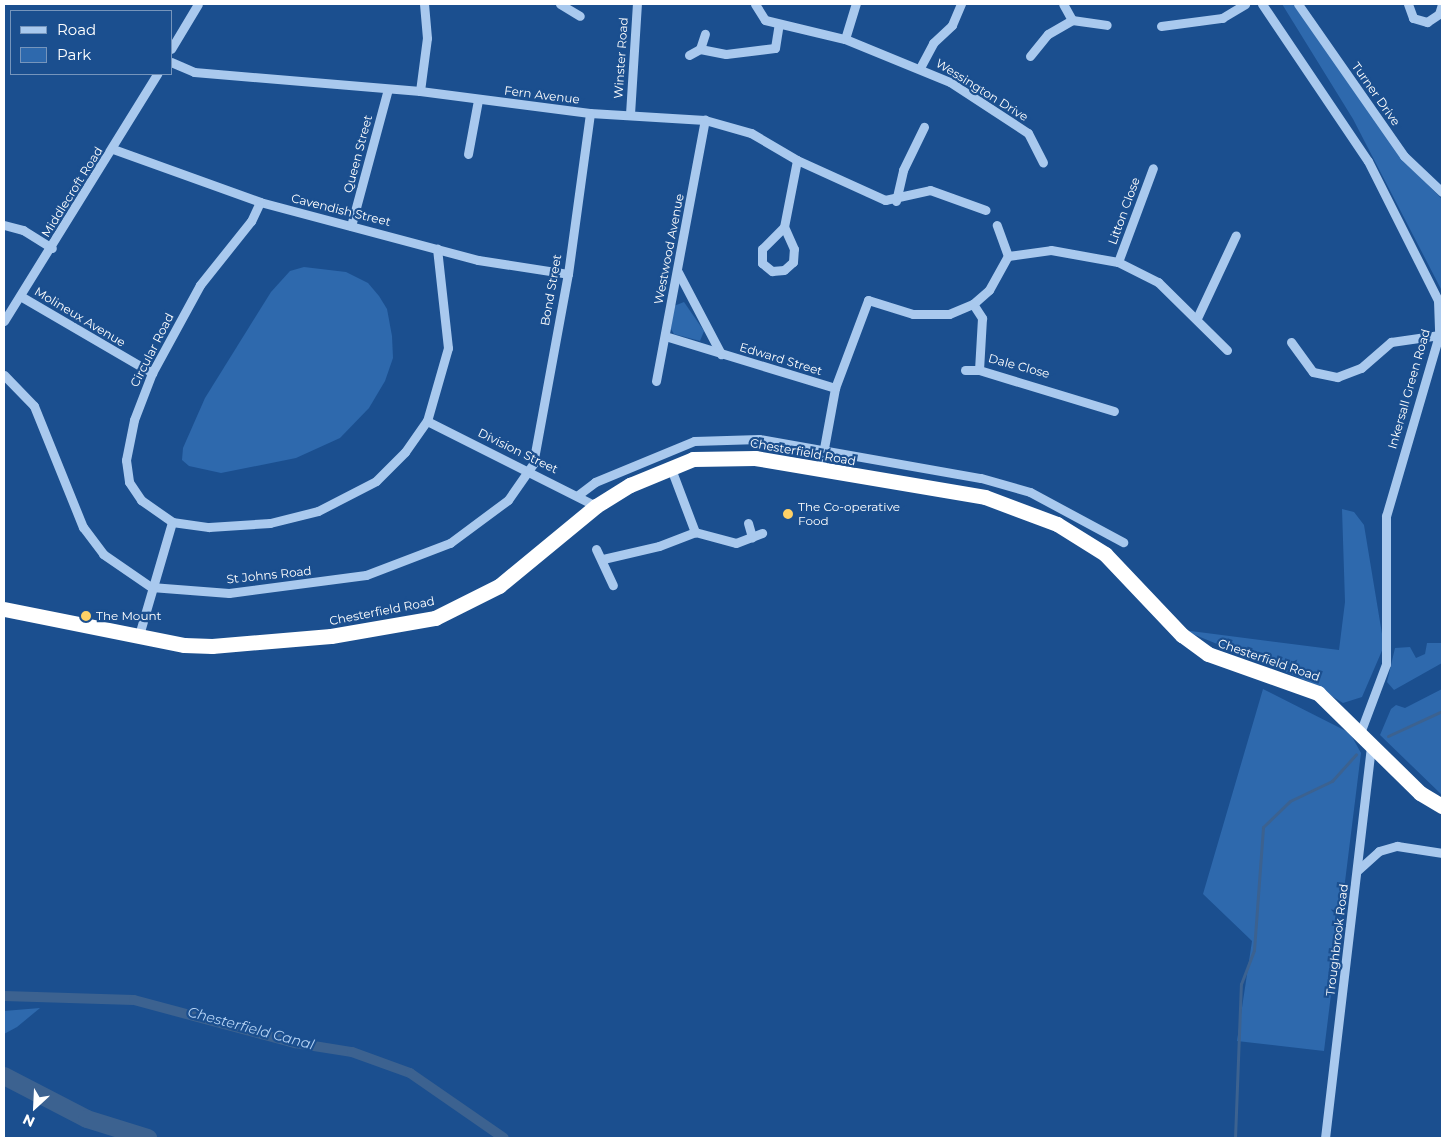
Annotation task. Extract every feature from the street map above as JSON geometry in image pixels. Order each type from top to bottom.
[{"type":"highway","name":"Chesterfield Road","points":[[4,609],[184,644],[258,643],[436,618],[499,586],[596,506],[670,466],[716,456],[820,470],[985,497],[1057,524],[1105,554],[1182,635],[1208,654],[1318,693],[1420,794],[1442,806]]},
{"type":"street","points":[[172,47],[198,4]]},
{"type":"street","points":[[420,92],[427,38],[424,4]]},
{"type":"street","name":"Winster Road","points":[[630,114],[637,4]]},
{"type":"street","points":[[689,55],[700,49],[744,54],[775,48],[779,24],[765,20],[755,4]]},
{"type":"street","points":[[845,39],[856,4]]},
{"type":"street","points":[[921,66],[933,43],[952,25],[961,4]]},
{"type":"street","points":[[1063,4],[1072,20]]},
{"type":"street","points":[[1161,26],[1222,18],[1245,4]]},
{"type":"street","name":"Inkersall Green Road","points":[[1262,4],[1368,161],[1438,300],[1439,335],[1386,516],[1386,664],[1360,733]]},
{"type":"street","name":"Turner Drive","points":[[1298,4],[1404,156],[1442,192]]},
{"type":"street","points":[[1408,4],[1413,18],[1427,22],[1439,14],[1442,4]]},
{"type":"street","points":[[566,5],[580,16]]},
{"type":"street","points":[[1030,56],[1048,34],[1072,20],[1107,25]]},
{"type":"street","name":"Wessington Drive","points":[[779,24],[845,39],[921,66],[1028,133],[1043,162]]},
{"type":"street","points":[[700,49],[705,34]]},
{"type":"street","name":"Fern Avenue","points":[[172,62],[194,72],[420,92],[590,113],[705,120],[751,133],[797,160],[885,200],[896,201]]},
{"type":"street","name":"Middlecroft Road","points":[[4,321],[52,248],[156,75]]},
{"type":"street","name":"Queen Street","points":[[351,226],[388,89]]},
{"type":"street","points":[[468,154],[478,100]]},
{"type":"street","name":"Bond Street","points":[[529,469],[568,274],[590,113]]},
{"type":"street","name":"Westwood Avenue","points":[[656,382],[705,120]]},
{"type":"street","points":[[896,201],[903,170],[924,127]]},
{"type":"street","name":"Cavendish Street","points":[[113,149],[260,202],[438,249],[568,274]]},
{"type":"street","points":[[784,227],[794,249],[793,262],[784,270],[772,271],[762,263],[762,249],[784,227],[797,160]]},
{"type":"street","name":"Litton Close","points":[[1118,262],[1153,168]]},
{"type":"street","points":[[896,201],[930,190],[986,210]]},
{"type":"street","name":"Circular Road","points":[[260,202],[251,221],[200,285],[152,373],[126,460],[129,482],[141,500],[172,522],[209,527],[270,523],[318,512],[376,481],[427,421],[448,348],[438,249]]},
{"type":"street","points":[[4,225],[23,230],[52,248]]},
{"type":"street","points":[[820,470],[822,449],[835,388],[868,300],[913,314],[949,314],[974,304],[989,290],[1008,256],[997,225]]},
{"type":"street","points":[[1198,316],[1236,235]]},
{"type":"street","points":[[1008,256],[1051,250],[1118,262],[1158,282],[1198,316],[1227,350]]},
{"type":"street","name":"Edward Street","points":[[678,272],[721,354],[835,388]]},
{"type":"street","name":"Molineux Avenue","points":[[22,296],[152,373]]},
{"type":"street","name":"Dale Close","points":[[974,304],[982,318],[980,370],[1114,411]]},
{"type":"street","points":[[1291,342],[1313,372],[1337,377],[1361,368],[1391,342],[1439,335]]},
{"type":"street","points":[[665,336],[721,354]]},
{"type":"street","points":[[965,370],[980,370]]},
{"type":"street","points":[[4,375],[34,406],[83,527],[103,554],[150,587]]},
{"type":"street","name":"Division Street","points":[[427,421],[529,469],[596,506]]},
{"type":"street","name":"Chesterfield Road","points":[[578,495],[595,482],[694,441],[734,438],[822,449],[981,478],[1030,492],[1123,542]]},
{"type":"street","points":[[670,466],[695,532]]},
{"type":"street","name":"St Johns Road","points":[[150,587],[229,593],[366,576],[450,543],[508,500],[529,469]]},
{"type":"street","points":[[139,635],[150,587],[172,522]]},
{"type":"street","points":[[748,523],[752,537]]},
{"type":"street","points":[[603,559],[659,546],[695,532],[736,543],[762,533]]},
{"type":"street","points":[[596,548],[603,559],[613,585]]},
{"type":"street","name":"Troughbrook Road","points":[[1325,1138],[1358,870],[1360,812],[1370,746]]},
{"type":"street","points":[[1358,870],[1379,851],[1397,846],[1442,853]]},
{"type":"green space","points":[[1282,4],[1293,4],[1402,159],[1442,199],[1442,291],[1353,119]]},
{"type":"green space","points":[[304,267],[346,272],[368,283],[379,296],[387,309],[392,336],[393,358],[385,381],[369,408],[340,438],[296,458],[221,473],[189,466],[182,460],[183,448],[205,398],[271,292],[290,271]]},
{"type":"green space","points":[[684,302],[704,331],[700,341],[674,334],[671,329],[674,306]]},
{"type":"green space","points":[[1342,509],[1354,512],[1364,525],[1384,646],[1362,697],[1343,703],[1307,681],[1183,630],[1339,650],[1345,602]]},
{"type":"green space","points":[[1427,643],[1442,643],[1442,663],[1394,690],[1387,682],[1395,648],[1410,647],[1416,658],[1425,654]]},
{"type":"green space","points":[[1263,689],[1350,733],[1361,753],[1324,1051],[1237,1041],[1252,941],[1203,894]]},
{"type":"green space","points":[[1442,689],[1442,795],[1380,735],[1391,709],[1396,705],[1405,708]]},
{"type":"green space","points":[[40,1008],[17,1027],[4,1034],[4,1011]]},
{"type":"waterway","points":[[1388,736],[1442,711]]},
{"type":"waterway","points":[[1235,1138],[1241,984],[1254,950],[1263,827],[1290,801],[1332,781],[1356,754]]},
{"type":"waterway","name":"Chesterfield Canal","points":[[4,996],[134,1000],[295,1043],[352,1052],[410,1073],[504,1138]]},
{"type":"waterway","points":[[4,1076],[87,1119],[148,1138]]},
{"type":"place","name":"The Co-operative Food","points":[[788,514]]},
{"type":"place","name":"The Mount","points":[[86,616]]}]
